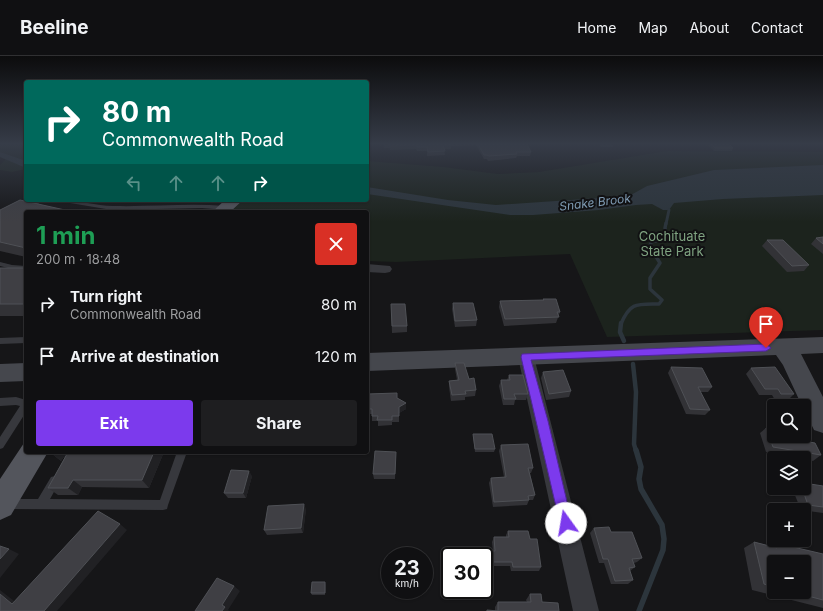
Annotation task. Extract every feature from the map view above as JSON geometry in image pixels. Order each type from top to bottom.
[{"type":"main road","points":[[369,362],[823,345]]},
{"type":"main road","points":[[782,347],[792,360],[823,422]]},
{"type":"main road","points":[[0,373],[24,372]]},
{"type":"main road","points":[[3,496],[33,454]]},
{"type":"street","points":[[369,268],[385,269]]},
{"type":"street","points":[[526,357],[586,611]]},
{"type":"lane","points":[[24,210],[38,202]]},
{"type":"lane","points":[[76,202],[129,210],[159,210],[209,206],[227,207]]},
{"type":"lane","points":[[1,265],[24,268]]},
{"type":"lane","points":[[0,341],[24,340]]},
{"type":"lane","points":[[0,402],[24,403]]},
{"type":"lane","points":[[0,445],[24,408]]},
{"type":"lane","points":[[3,496],[40,505],[163,505],[181,454]]},
{"type":"lane","points":[[40,505],[62,471]]},
{"type":"green space","points":[[0,170],[22,170],[12,172]]},
{"type":"green space","name":"Cochituate State Park","points":[[369,170],[466,170],[498,174],[552,170],[823,170],[823,330],[607,337],[570,254],[396,262],[369,261],[369,210],[232,210],[241,202],[369,202]]},
{"type":"water","name":"Snake Brook","points":[[714,170],[823,170],[823,195],[723,199],[674,203],[669,210],[663,210],[652,204],[599,210],[533,215],[510,215],[369,194],[369,187],[448,200],[496,205],[629,196],[647,186]]},
{"type":"building","points":[[20,200],[65,210],[24,210],[24,248],[0,242],[0,210]]},
{"type":"building","points":[[823,237],[823,244],[816,238]]},
{"type":"building","points":[[767,240],[783,240],[809,265],[792,266]]},
{"type":"building","points":[[0,268],[24,268],[24,304],[0,304]]},
{"type":"building","points":[[543,299],[556,299],[560,312],[557,312],[559,317],[505,319],[500,301],[544,300]]},
{"type":"building","points":[[453,303],[473,303],[477,320],[455,321]]},
{"type":"building","points":[[391,304],[405,304],[407,326],[392,326]]},
{"type":"building","points":[[455,363],[464,363],[469,379],[474,378],[476,390],[465,391],[466,394],[452,395],[449,381],[459,380]]},
{"type":"building","points":[[671,367],[702,368],[712,387],[698,387],[710,410],[690,409]]},
{"type":"building","points":[[775,367],[794,394],[781,394],[778,389],[765,389],[751,368]]},
{"type":"building","points":[[563,370],[571,391],[549,394],[543,372]]},
{"type":"building","points":[[509,375],[523,375],[528,394],[514,394],[516,399],[504,399],[501,380],[510,380]]},
{"type":"building","points":[[397,393],[397,398],[406,403],[399,407],[399,416],[392,416],[392,420],[377,420],[378,416],[372,416],[372,409],[369,409],[369,394]]},
{"type":"building","points":[[473,434],[492,434],[495,449],[475,449]]},
{"type":"building","points":[[811,442],[815,443],[821,455],[811,453],[811,451],[797,451],[773,447],[772,443]]},
{"type":"building","points":[[528,444],[533,468],[528,468],[535,495],[528,496],[529,500],[494,502],[491,478],[506,477],[501,445]]},
{"type":"building","points":[[375,451],[396,452],[395,474],[373,474]]},
{"type":"building","points":[[67,454],[153,454],[142,480],[73,480],[68,488],[48,488]]},
{"type":"building","points":[[231,470],[249,471],[243,493],[224,493]]},
{"type":"building","points":[[811,484],[823,486],[823,507],[811,505],[811,503],[807,503],[804,495],[811,495]]},
{"type":"building","points":[[304,504],[301,528],[264,530],[268,506]]},
{"type":"building","points":[[98,511],[120,524],[44,611],[0,611],[0,594],[12,604]]},
{"type":"building","points":[[609,527],[611,532],[632,532],[642,558],[632,559],[635,567],[629,568],[633,580],[615,581],[608,559],[603,559],[594,528]]},
{"type":"building","points":[[508,531],[528,531],[530,539],[537,539],[541,567],[513,567],[512,562],[493,562],[493,551],[495,551],[494,537],[509,537]]},
{"type":"building","points":[[754,542],[767,545],[767,547],[793,547],[823,554],[823,600],[811,597],[811,555],[767,555],[767,585],[764,584]]},
{"type":"building","points":[[0,546],[9,549],[0,559]]},
{"type":"building","points":[[217,578],[234,586],[222,605],[225,607],[222,611],[195,611]]},
{"type":"building","points":[[312,582],[325,582],[325,593],[311,593]]},
{"type":"building","points":[[530,594],[541,594],[542,602],[558,603],[559,611],[498,611],[498,602],[531,602]]},
{"type":"waterway","points":[[666,224],[669,210]]},
{"type":"waterway","points":[[621,324],[631,308],[645,304],[659,304],[662,300],[650,289],[650,278],[660,263],[650,247],[651,242],[667,238],[665,228],[666,223]]},
{"type":"waterway","points":[[621,323],[620,332],[624,341]]},
{"type":"waterway","points":[[633,364],[636,392],[634,444],[636,451]]},
{"type":"waterway","points":[[636,450],[641,467],[639,479],[641,489],[662,525],[664,539],[663,550],[639,611]]},
{"type":"route","points":[[566,523],[526,357],[766,348]]}]
